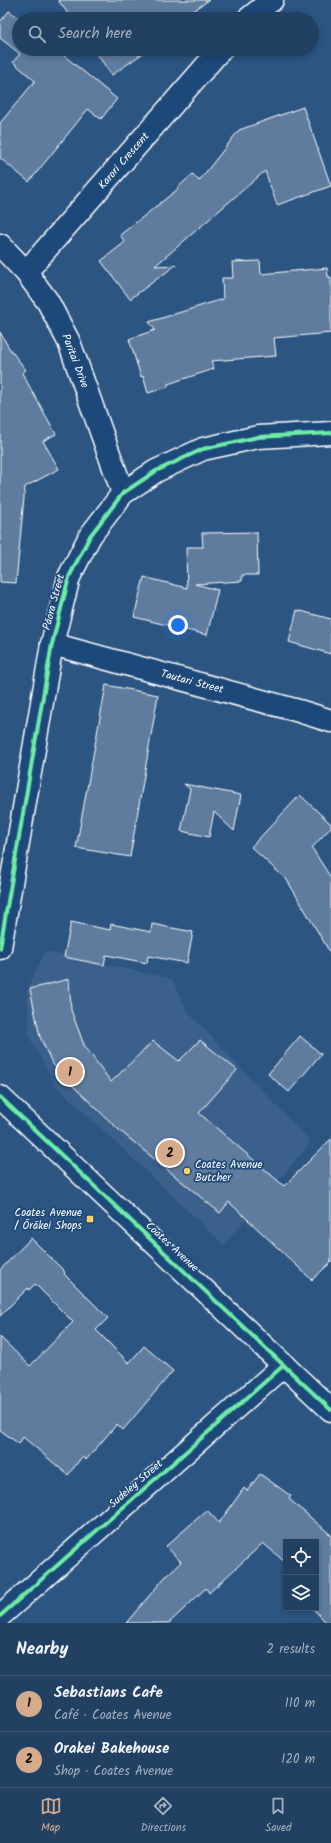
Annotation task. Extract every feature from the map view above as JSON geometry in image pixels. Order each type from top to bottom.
[{"type":"street","points":[[257,12],[272,0]]},
{"type":"street","name":"Karori Crescent","points":[[26,272],[215,56]]},
{"type":"street","name":"Paritai Drive","points":[[0,244],[26,272],[48,302],[69,342],[123,493]]},
{"type":"street","name":"Pāora Street","points":[[0,948],[52,644],[69,577],[90,536],[123,493],[156,471],[203,449],[258,437],[331,433]]},
{"type":"street","name":"Tautari Street","points":[[52,644],[300,711],[331,721]]},
{"type":"street","name":"Coates Avenue","points":[[0,1097],[331,1410]]},
{"type":"street","name":"Sudeley Street","points":[[0,1616],[284,1365]]},
{"type":"shaded area","points":[[45,951],[172,979],[186,1010],[311,1142],[224,1245],[55,1085],[29,1036],[27,990]]},
{"type":"building","points":[[58,0],[209,0],[192,12],[67,12]]},
{"type":"building","points":[[9,11],[12,13],[12,48],[0,38],[0,22]]},
{"type":"building","points":[[18,56],[65,56],[117,99],[101,119],[88,109],[29,182],[0,158],[0,123],[35,81],[13,62]]},
{"type":"building","points":[[98,56],[139,56],[112,75]]},
{"type":"building","points":[[303,107],[331,186],[277,205],[265,171],[155,266],[176,265],[130,299],[101,261],[125,242],[120,235],[178,189],[177,188],[193,174],[199,181],[239,130]]},
{"type":"building","points":[[260,261],[261,274],[327,268],[328,277],[331,277],[331,333],[274,338],[276,356],[211,361],[214,369],[168,384],[168,387],[148,393],[143,376],[141,377],[129,339],[155,330],[149,322],[223,299],[222,278],[233,278],[232,262]]},
{"type":"building","points":[[0,332],[9,348],[26,370],[22,373],[56,434],[43,441],[59,469],[25,487],[16,583],[0,582]]},
{"type":"building","points":[[257,532],[258,575],[242,575],[242,581],[195,584],[218,590],[207,635],[134,617],[144,577],[187,588],[186,547],[203,547],[202,533]]},
{"type":"building","points":[[297,610],[331,619],[331,654],[289,642]]},
{"type":"building","points":[[106,685],[158,695],[130,857],[76,848]]},
{"type":"building","points":[[184,784],[241,795],[234,831],[214,812],[209,837],[181,831],[190,789]]},
{"type":"building","points":[[300,795],[331,824],[331,827],[312,848],[331,878],[331,954],[287,880],[251,847]]},
{"type":"building","points":[[71,922],[110,930],[111,924],[151,932],[152,924],[193,932],[187,963],[148,956],[147,963],[106,955],[104,965],[64,957]]},
{"type":"building","points":[[69,979],[71,1010],[84,1045],[111,1082],[153,1041],[179,1061],[200,1040],[237,1070],[199,1113],[284,1186],[331,1139],[331,1262],[312,1280],[229,1202],[220,1213],[119,1130],[72,1085],[52,1063],[40,1037],[30,989]]},
{"type":"building","points":[[300,1036],[321,1054],[289,1092],[268,1074]]},
{"type":"building","points":[[31,1238],[108,1318],[96,1330],[129,1363],[144,1346],[173,1371],[123,1430],[117,1424],[86,1460],[82,1457],[68,1475],[23,1437],[19,1444],[0,1430],[0,1337],[30,1366],[73,1322],[35,1284],[29,1290],[28,1288],[0,1316],[0,1270]]},
{"type":"building","points":[[260,1474],[291,1496],[289,1499],[331,1535],[331,1623],[327,1623],[315,1611],[319,1611],[319,1539],[283,1539],[283,1560],[263,1543],[209,1593],[206,1588],[169,1623],[126,1623],[166,1576],[181,1562],[166,1546],[207,1510],[219,1523],[244,1488],[247,1491]]},
{"type":"cycle path","points":[[0,948],[52,644],[69,577],[90,536],[123,493],[156,471],[203,449],[258,437],[331,433]]},
{"type":"cycle path","points":[[0,1097],[331,1410]]},
{"type":"cycle path","points":[[0,1616],[284,1365]]},
{"type":"place","name":"Sebastians Cafe","points":[[70,1072]]},
{"type":"place","name":"Orakei Bakehouse","points":[[170,1153]]},
{"type":"place","name":"Coates Avenue Butcher","points":[[187,1171]]},
{"type":"place","name":"Coates Avenue / Ōrākei Shops","points":[[90,1219]]}]
